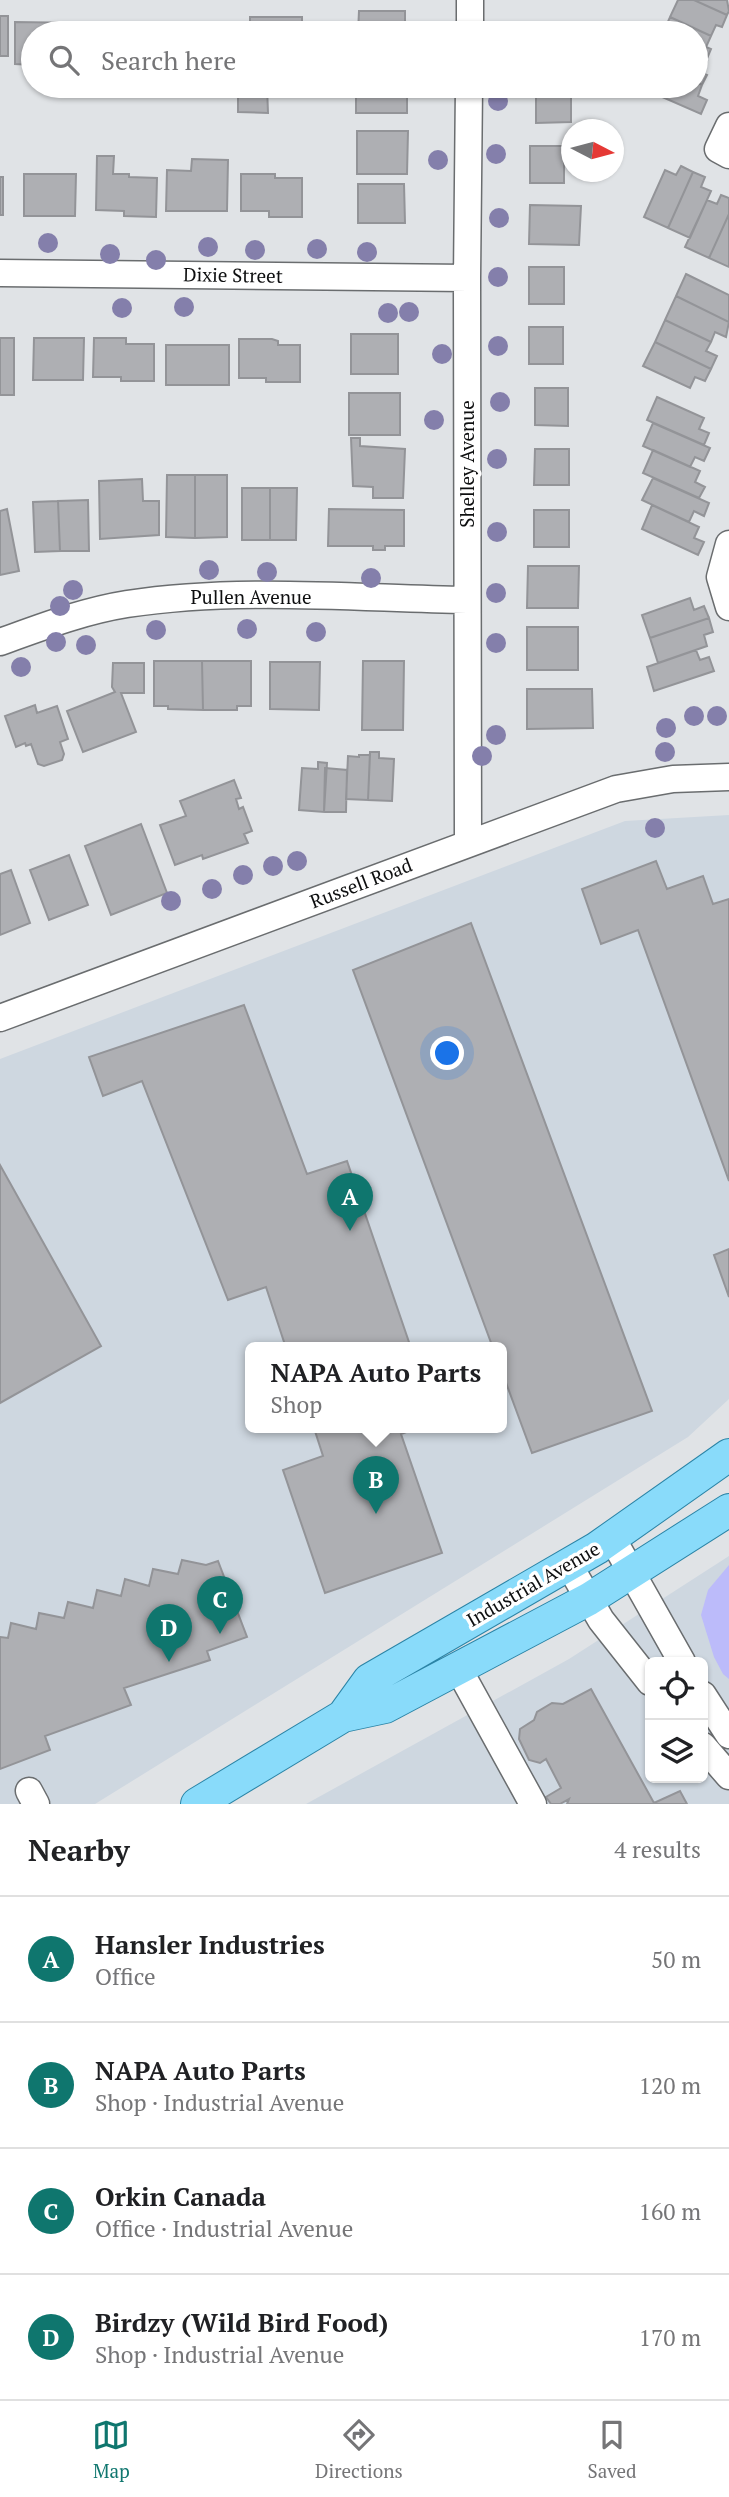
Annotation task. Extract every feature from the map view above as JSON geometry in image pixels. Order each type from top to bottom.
[{"type":"main road","name":"Industrial Avenue","points":[[343,1717],[369,1680],[612,1538],[729,1455]]},
{"type":"main road","name":"Industrial Avenue","points":[[197,1804],[343,1717],[384,1707],[589,1599],[729,1510]]},
{"type":"street","points":[[470,0],[470,21]]},
{"type":"street","name":"Shelley Avenue","points":[[468,843],[469,98]]},
{"type":"street","points":[[729,126],[718,149],[729,155]]},
{"type":"street","name":"Dixie Street","points":[[0,273],[467,278]]},
{"type":"street","points":[[729,544],[720,577],[729,607]]},
{"type":"street","name":"Pullen Avenue","points":[[0,642],[68,617],[125,604],[214,594],[467,600]]},
{"type":"street","name":"Russell Road","points":[[0,1018],[616,789],[673,779],[729,778]]},
{"type":"street","points":[[612,1538],[679,1657]]},
{"type":"street","points":[[569,1564],[601,1620],[645,1676]]},
{"type":"street","points":[[458,1668],[533,1804]]},
{"type":"street","points":[[708,1703],[729,1735]]},
{"type":"street","points":[[708,1752],[729,1776]]},
{"type":"shaded area","points":[[729,815],[729,1399],[688,1437],[95,1804],[0,1804],[0,1059],[625,821]]},
{"type":"shaded area","points":[[729,1556],[729,1804],[306,1804],[569,1659]]},
{"type":"shaded area","points":[[729,1565],[729,1679],[723,1674],[714,1657],[701,1615],[708,1590]]},
{"type":"building","points":[[678,0],[694,0],[727,15],[722,27],[716,25],[711,36],[708,35],[708,21],[679,21],[670,17]]},
{"type":"building","points":[[694,0],[727,0],[729,11],[727,15]]},
{"type":"building","points":[[359,11],[405,11],[405,21],[359,21]]},
{"type":"building","points":[[0,16],[8,16],[8,56],[0,56]]},
{"type":"building","points":[[250,17],[302,17],[302,21],[250,21]]},
{"type":"building","points":[[15,22],[21,22],[21,64],[15,64]]},
{"type":"building","points":[[238,98],[267,98],[268,113],[238,112]]},
{"type":"building","points":[[356,98],[407,98],[407,113],[356,113]]},
{"type":"building","points":[[536,98],[571,98],[571,119],[561,119],[561,122],[536,123]]},
{"type":"building","points":[[665,98],[702,98],[707,100],[701,114]]},
{"type":"building","points":[[357,131],[408,131],[407,174],[357,174]]},
{"type":"building","points":[[530,146],[561,146],[561,182],[564,183],[530,183]]},
{"type":"building","points":[[97,156],[114,156],[113,174],[157,178],[156,217],[124,216],[124,211],[96,210]]},
{"type":"building","points":[[192,159],[228,160],[227,211],[166,211],[167,170],[191,171]]},
{"type":"building","points":[[681,166],[693,172],[668,228],[644,217],[665,170],[676,175]]},
{"type":"building","points":[[693,172],[705,177],[701,187],[711,191],[690,238],[668,228]]},
{"type":"building","points":[[24,174],[76,174],[75,216],[24,216]]},
{"type":"building","points":[[241,174],[275,174],[275,178],[302,178],[302,217],[269,217],[269,211],[241,211]]},
{"type":"building","points":[[0,177],[3,177],[3,215],[0,215]]},
{"type":"building","points":[[358,184],[404,184],[405,223],[358,223]]},
{"type":"building","points":[[721,195],[729,198],[729,214],[709,258],[685,247],[707,200],[717,204]]},
{"type":"building","points":[[530,205],[581,206],[579,245],[529,244]]},
{"type":"building","points":[[729,214],[729,267],[709,258]]},
{"type":"building","points":[[529,267],[564,267],[564,304],[529,304]]},
{"type":"building","points":[[686,274],[729,295],[729,322],[676,296]]},
{"type":"building","points":[[676,296],[729,322],[726,337],[715,332],[711,342],[665,320]]},
{"type":"building","points":[[665,320],[711,342],[706,351],[717,356],[711,369],[655,342]]},
{"type":"building","points":[[529,327],[563,327],[563,364],[529,364]]},
{"type":"building","points":[[351,334],[398,334],[398,374],[351,374]]},
{"type":"building","points":[[0,338],[14,338],[14,395],[0,395]]},
{"type":"building","points":[[34,338],[84,338],[83,380],[33,380]]},
{"type":"building","points":[[94,338],[126,338],[126,344],[154,344],[154,381],[121,381],[121,377],[93,377]]},
{"type":"building","points":[[239,339],[272,339],[278,341],[278,345],[300,345],[300,382],[266,382],[266,378],[239,378]]},
{"type":"building","points":[[655,342],[711,369],[705,381],[695,377],[690,388],[643,366]]},
{"type":"building","points":[[166,345],[229,345],[229,385],[166,385]]},
{"type":"building","points":[[535,388],[568,388],[568,426],[535,425]]},
{"type":"building","points":[[349,393],[400,393],[400,435],[349,435]]},
{"type":"building","points":[[657,397],[704,418],[699,429],[709,433],[704,445],[647,420]]},
{"type":"building","points":[[653,423],[710,448],[704,461],[695,457],[690,467],[643,446]]},
{"type":"building","points":[[351,438],[360,438],[360,446],[405,449],[403,498],[373,498],[373,487],[353,486]]},
{"type":"building","points":[[535,449],[569,449],[569,485],[534,485]]},
{"type":"building","points":[[653,450],[700,471],[695,482],[705,487],[699,498],[643,473]]},
{"type":"building","points":[[167,475],[195,475],[195,538],[166,537]]},
{"type":"building","points":[[195,475],[227,475],[227,537],[195,538]]},
{"type":"building","points":[[653,478],[709,503],[704,516],[694,511],[689,522],[642,500]]},
{"type":"building","points":[[142,479],[143,501],[159,501],[159,535],[100,539],[99,481]]},
{"type":"building","points":[[242,488],[270,488],[270,540],[242,540]]},
{"type":"building","points":[[270,488],[297,488],[296,540],[270,540]]},
{"type":"building","points":[[88,500],[89,551],[60,551],[58,501]]},
{"type":"building","points":[[58,501],[60,551],[35,552],[33,502]]},
{"type":"building","points":[[652,505],[699,527],[694,538],[704,542],[698,555],[642,529]]},
{"type":"building","points":[[7,509],[19,571],[0,575],[0,511]]},
{"type":"building","points":[[329,509],[404,510],[404,546],[385,546],[385,550],[373,550],[373,546],[328,546]]},
{"type":"building","points":[[534,510],[569,510],[569,547],[534,547]]},
{"type":"building","points":[[528,566],[579,566],[578,608],[527,608]]},
{"type":"building","points":[[690,598],[694,610],[704,606],[709,618],[650,638],[642,615]]},
{"type":"building","points":[[709,618],[713,632],[704,635],[707,646],[658,663],[650,638]]},
{"type":"building","points":[[527,627],[578,627],[578,670],[527,670]]},
{"type":"building","points":[[696,650],[700,660],[709,657],[714,671],[654,691],[647,667]]},
{"type":"building","points":[[154,661],[202,661],[203,710],[154,706]]},
{"type":"building","points":[[202,661],[251,661],[251,706],[237,706],[237,710],[203,710]]},
{"type":"building","points":[[363,661],[404,661],[403,730],[362,730]]},
{"type":"building","points":[[270,662],[320,662],[319,710],[270,709]]},
{"type":"building","points":[[113,663],[144,663],[144,693],[121,693],[136,732],[83,752],[67,711],[115,692],[112,687]]},
{"type":"building","points":[[527,689],[592,689],[593,728],[527,729]]},
{"type":"building","points":[[35,705],[37,713],[57,706],[68,739],[60,742],[64,754],[62,760],[44,766],[38,764],[31,744],[26,746],[25,743],[16,747],[5,716]]},
{"type":"building","points":[[370,752],[379,752],[379,758],[394,759],[392,801],[368,800]]},
{"type":"building","points":[[370,755],[368,800],[346,799],[348,756]]},
{"type":"building","points":[[318,762],[327,763],[324,812],[299,810],[302,768],[318,769]]},
{"type":"building","points":[[325,768],[347,770],[346,812],[324,812]]},
{"type":"building","points":[[234,780],[241,798],[236,799],[239,809],[243,807],[252,831],[244,834],[248,843],[203,859],[202,855],[175,865],[160,825],[186,816],[180,801]]},
{"type":"building","points":[[141,824],[167,893],[111,915],[85,846]]},
{"type":"building","points":[[69,855],[88,905],[49,920],[30,870]]},
{"type":"building","points":[[656,861],[667,889],[703,876],[713,904],[729,899],[729,1181],[638,930],[601,944],[582,889]]},
{"type":"building","points":[[11,870],[30,923],[0,935],[0,874]]},
{"type":"building","points":[[471,923],[652,1411],[532,1453],[507,1386],[507,1342],[491,1342],[353,970]]},
{"type":"building","points":[[244,1005],[307,1174],[347,1161],[409,1342],[284,1342],[266,1287],[228,1300],[142,1081],[103,1096],[89,1057]]},
{"type":"building","points":[[0,1165],[101,1346],[0,1403]]},
{"type":"building","points":[[729,1249],[729,1297],[714,1255]]},
{"type":"building","points":[[316,1433],[404,1433],[401,1434],[442,1553],[325,1593],[283,1470],[323,1456]]},
{"type":"building","points":[[182,1560],[206,1565],[218,1561],[247,1637],[207,1651],[210,1660],[124,1688],[131,1705],[45,1736],[50,1750],[0,1769],[0,1637],[8,1638],[11,1623],[36,1629],[39,1613],[64,1618],[68,1602],[93,1608],[97,1590],[121,1596],[125,1579],[149,1586],[153,1569],[178,1574]]},
{"type":"building","points":[[591,1689],[654,1803],[680,1791],[687,1804],[567,1804],[569,1799],[560,1804],[551,1804],[546,1797],[561,1788],[546,1759],[540,1763],[529,1760],[519,1739],[520,1729],[534,1720],[537,1712],[552,1703],[563,1704]]},
{"type":"place","name":"Hansler Industries","points":[[350,1231]]},
{"type":"place","name":"NAPA Auto Parts","points":[[376,1514]]},
{"type":"place","name":"Orkin Canada","points":[[220,1634]]},
{"type":"place","name":"Birdzy (Wild Bird Food)","points":[[169,1662]]}]
